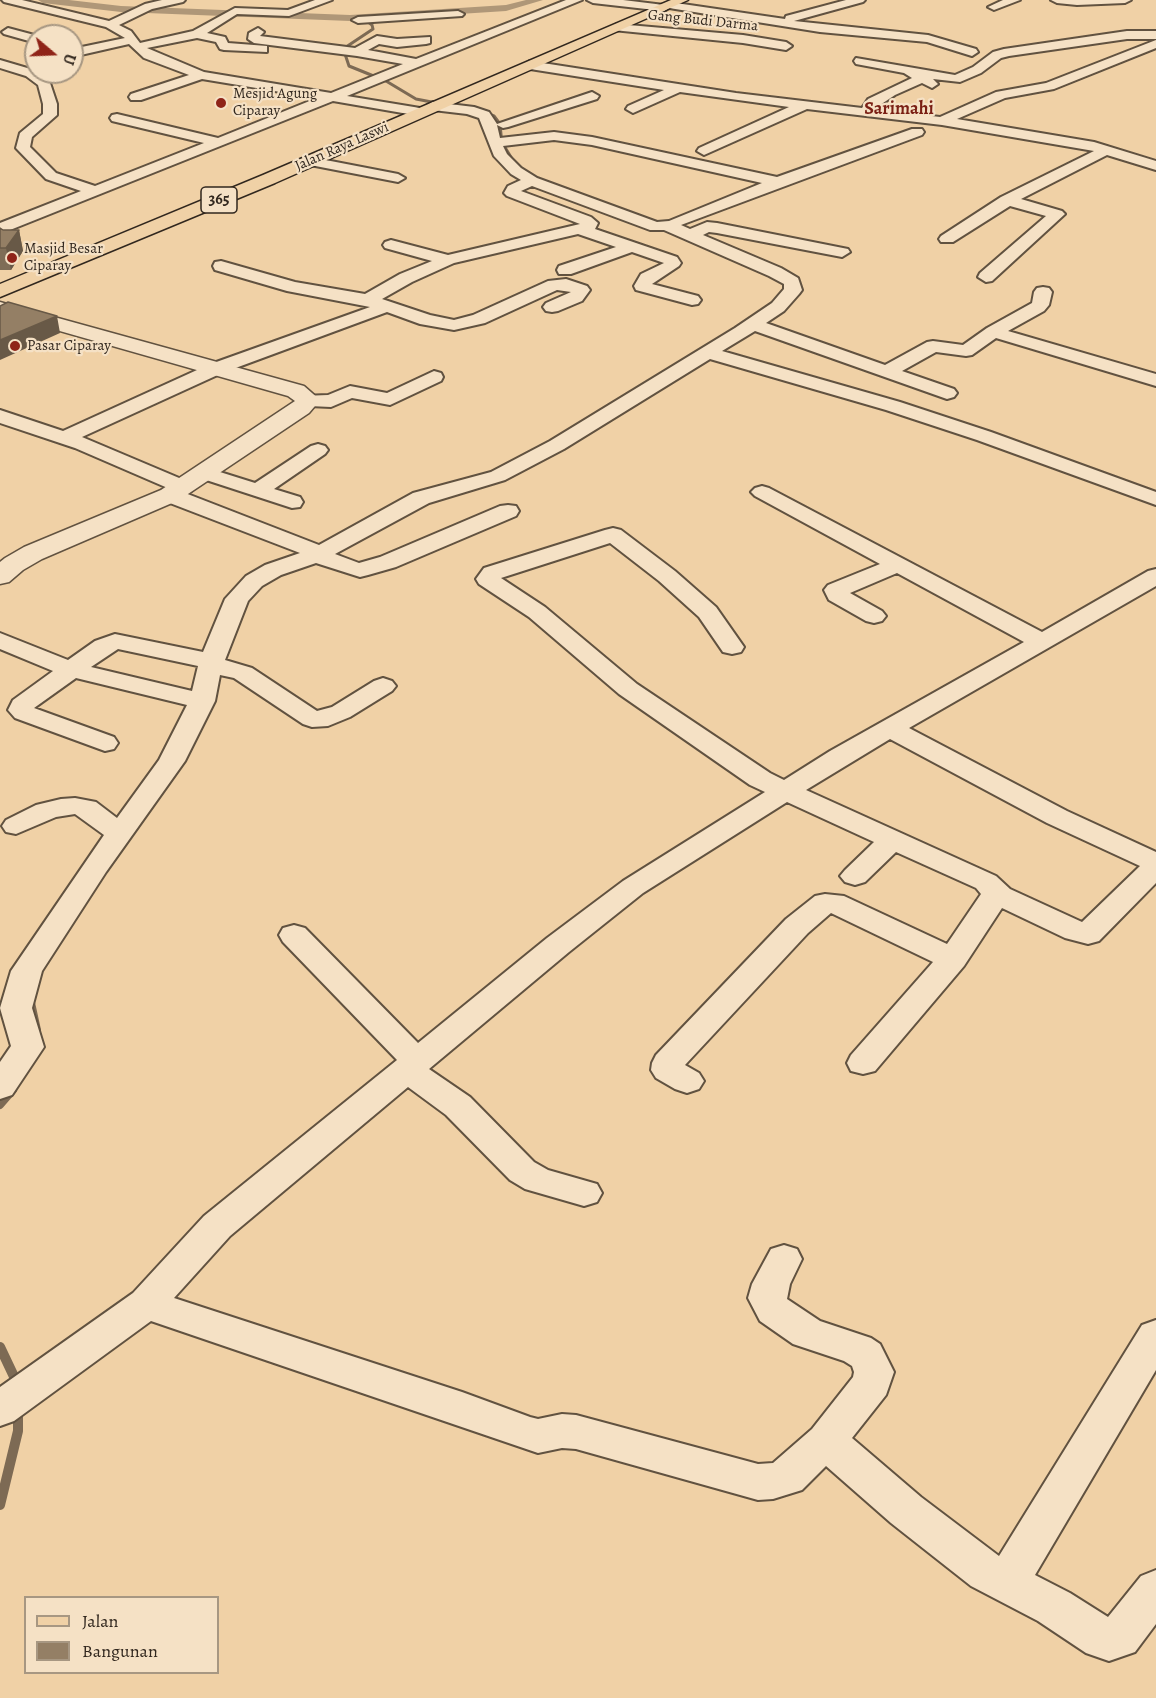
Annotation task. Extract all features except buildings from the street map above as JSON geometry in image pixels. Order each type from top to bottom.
[{"type":"main road","name":"Jalan Raya Laswi","points":[[0,291],[310,161],[672,4]]},
{"type":"street","points":[[8,0],[110,25],[127,33],[148,55],[201,75],[334,96],[472,110],[496,120],[592,96]]},
{"type":"street","points":[[110,25],[144,9],[179,0]]},
{"type":"street","points":[[197,34],[228,12],[252,0]]},
{"type":"street","points":[[228,12],[289,13],[326,0]]},
{"type":"street","points":[[0,229],[576,0]]},
{"type":"street","points":[[594,0],[705,7]]},
{"type":"street","points":[[749,32],[770,21],[859,0]]},
{"type":"street","points":[[994,7],[1014,0]]},
{"type":"street","points":[[1058,0],[1125,0]]},
{"type":"street","points":[[672,4],[770,21],[919,38],[972,52]]},
{"type":"street","points":[[394,6],[360,17],[358,20],[458,14]]},
{"type":"street","points":[[272,18],[252,38],[417,63]]},
{"type":"street","points":[[434,23],[450,25],[450,32],[474,41]]},
{"type":"street","name":"Gang Budi Darma","points":[[617,28],[743,39],[786,46]]},
{"type":"street","points":[[8,32],[24,36]]},
{"type":"street","points":[[84,51],[197,34],[221,40],[224,46],[263,49]]},
{"type":"street","points":[[860,61],[919,76],[956,79],[977,70],[997,55],[1008,52],[1127,35],[1156,35]]},
{"type":"street","points":[[907,51],[919,38]]},
{"type":"street","points":[[349,51],[377,40],[397,43],[426,40]]},
{"type":"street","points":[[942,120],[1009,92],[1035,89],[1060,82],[1156,44]]},
{"type":"street","points":[[4,66],[24,63]]},
{"type":"street","points":[[530,65],[676,89],[942,120],[1080,143],[1156,166]]},
{"type":"street","points":[[4,66],[30,73],[44,82],[50,104],[50,115],[25,136],[23,148],[51,177],[95,191]]},
{"type":"street","points":[[136,97],[201,75]]},
{"type":"street","points":[[919,76],[947,91]]},
{"type":"street","points":[[866,111],[873,102],[919,76]]},
{"type":"street","points":[[633,109],[676,89]]},
{"type":"street","points":[[967,96],[988,101]]},
{"type":"street","points":[[704,151],[805,105]]},
{"type":"street","points":[[117,118],[219,142]]},
{"type":"street","points":[[0,1086],[27,1047],[16,1008],[27,971],[119,833],[172,761],[219,666],[237,599],[254,581],[273,570],[317,555],[421,498],[492,478],[537,455],[753,324],[784,302],[793,290],[792,282],[775,272],[690,235],[532,181],[509,165],[500,141],[496,120]]},
{"type":"street","points":[[664,226],[918,132]]},
{"type":"street","points":[[500,141],[517,142],[554,136],[592,141],[778,182]]},
{"type":"street","points":[[947,239],[1006,201],[1106,150]]},
{"type":"street","points":[[310,161],[398,178]]},
{"type":"street","points":[[368,300],[406,278],[448,260],[483,250],[581,230],[589,226],[589,222],[512,193],[513,189],[532,181]]},
{"type":"street","points":[[986,277],[1058,214],[1006,201]]},
{"type":"street","points":[[690,235],[707,227],[717,228],[842,252]]},
{"type":"street","points":[[581,230],[673,262],[668,268],[641,285],[692,300]]},
{"type":"street","points":[[391,245],[448,260]]},
{"type":"street","points":[[565,270],[632,247]]},
{"type":"street","points":[[221,266],[293,287],[368,300],[446,324],[462,325],[479,319],[537,290],[554,285],[569,285],[582,291],[573,299],[552,307]]},
{"type":"street","points":[[888,371],[933,346],[964,352],[993,332],[1038,307],[1043,301],[1043,292]]},
{"type":"street","points":[[64,438],[215,369],[388,306]]},
{"type":"street","points":[[0,308],[297,391],[309,400],[331,401],[350,392],[390,399],[434,377]]},
{"type":"street","points":[[479,319],[506,325]]},
{"type":"street","points":[[753,324],[948,393]]},
{"type":"street","points":[[993,332],[1156,380]]},
{"type":"street","points":[[708,353],[894,406],[984,435],[1156,499]]},
{"type":"street","points":[[0,576],[14,564],[33,553],[177,491],[301,408],[309,400]]},
{"type":"street","points":[[2,418],[64,438],[352,569],[369,570],[508,511]]},
{"type":"street","points":[[259,490],[318,450]]},
{"type":"street","points":[[204,473],[292,502]]},
{"type":"street","points":[[762,492],[1042,642]]},
{"type":"street","points":[[732,647],[708,612],[667,576],[613,535],[492,573],[487,579],[537,612],[628,689],[760,779],[986,882],[995,889],[996,894],[1076,931],[1088,934],[1156,865],[1057,817],[891,729]]},
{"type":"street","points":[[874,616],[837,595],[836,590],[897,565]]},
{"type":"street","points":[[0,1409],[146,1304],[217,1226],[558,945],[633,887],[839,757],[1156,576]]},
{"type":"street","points":[[0,640],[51,663],[74,670],[202,701]]},
{"type":"street","points":[[10,714],[96,652],[115,641],[162,649],[219,666],[312,719],[328,718],[341,712],[383,686]]},
{"type":"street","points":[[10,714],[24,713],[105,743]]},
{"type":"street","points":[[16,826],[46,811],[75,806],[86,808],[119,833]]},
{"type":"street","points":[[855,876],[893,839]]},
{"type":"street","points":[[863,1063],[952,959],[996,894]]},
{"type":"street","points":[[687,1081],[668,1070],[668,1063],[796,926],[825,903],[834,903],[952,959]]},
{"type":"street","points":[[294,935],[412,1065],[458,1106],[522,1171],[537,1180],[584,1193]]},
{"type":"street","points":[[146,1304],[462,1409],[530,1434],[538,1436],[562,1431],[576,1432],[758,1482],[773,1481],[787,1477],[825,1441],[872,1383],[874,1372],[866,1355],[857,1349],[807,1333],[773,1310],[767,1298],[771,1284],[784,1259]]},
{"type":"street","points":[[1008,1583],[1156,1336]]},
{"type":"street","points":[[825,1441],[913,1515],[986,1572],[1054,1607],[1090,1632],[1109,1640],[1119,1636],[1156,1590]]},
{"type":"waterway","points":[[43,0],[121,9],[350,18],[506,8],[538,0]]},
{"type":"waterway","points":[[363,18],[372,25],[373,29],[346,47],[344,51],[349,66],[386,81],[416,99],[442,104]]},
{"type":"waterway","points":[[483,112],[494,116],[500,124],[502,145]]},
{"type":"waterway","points":[[502,144],[513,162]]},
{"type":"waterway","points":[[30,998],[37,1030]]},
{"type":"waterway","points":[[0,1105],[13,1090]]},
{"type":"waterway","points":[[0,1347],[18,1385]]},
{"type":"waterway","points":[[0,1505],[18,1431],[18,1409]]},
{"type":"place","name":"Mesjid Agung Ciparay","points":[[221,103]]},
{"type":"place","name":"Masjid Besar Ciparay","points":[[12,258]]},
{"type":"place","name":"Pasar Ciparay","points":[[15,346]]},
{"type":"district","name":"Sarimahi","points":[[899,110]]}]
